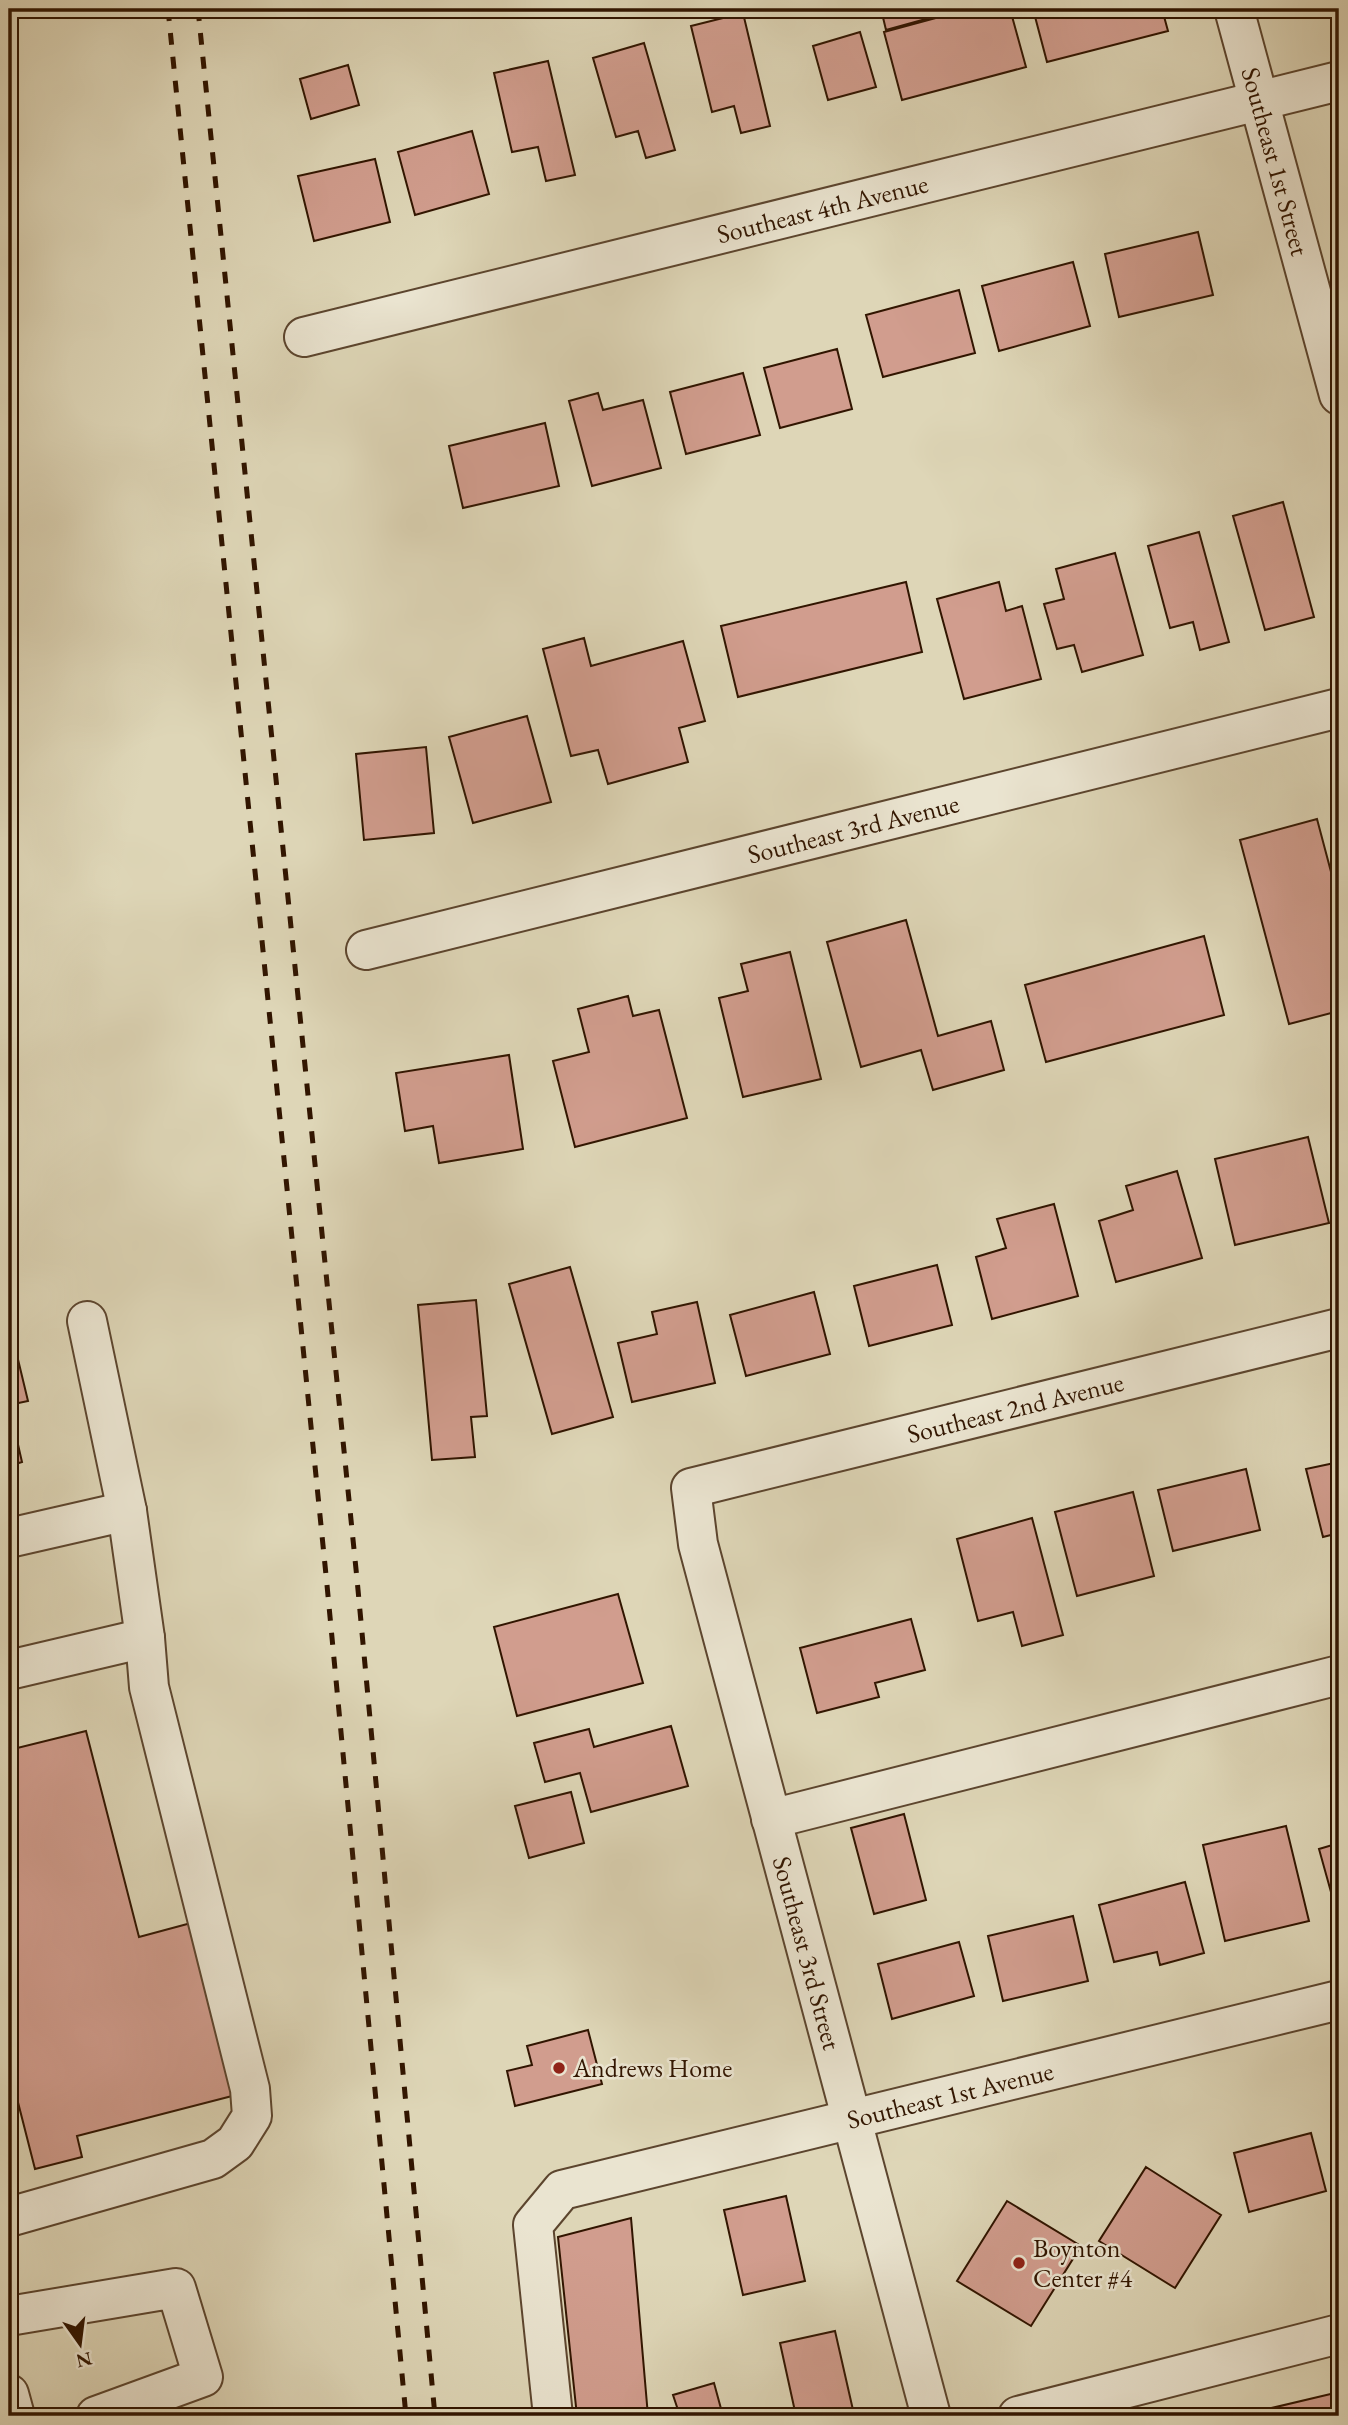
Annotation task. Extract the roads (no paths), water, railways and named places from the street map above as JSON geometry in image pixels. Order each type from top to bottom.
[{"type":"street","name":"Southeast 1st Street","points":[[1234,9],[1339,395]]},
{"type":"street","name":"Southeast 4th Avenue","points":[[304,337],[1339,81]]},
{"type":"street","name":"Southeast 3rd Avenue","points":[[366,950],[1339,708]]},
{"type":"street","points":[[9,2217],[213,2160],[235,2143],[251,2116],[250,2090],[149,1688],[145,1638],[127,1511],[88,1321]]},
{"type":"street","name":"Southeast 2nd Avenue","points":[[691,1488],[1339,1328]]},
{"type":"street","name":"Southeast 3rd Street","points":[[691,1488],[698,1544],[931,2416]]},
{"type":"street","points":[[9,1538],[127,1511]]},
{"type":"street","points":[[9,1670],[145,1638]]},
{"type":"street","points":[[771,1819],[1339,1675]]},
{"type":"street","name":"Southeast 1st Avenue","points":[[553,2416],[533,2225],[562,2190],[1339,2000]]},
{"type":"street","points":[[9,2316],[176,2288],[203,2377],[96,2416]]},
{"type":"street","points":[[1017,2416],[1339,2334]]},
{"type":"street","points":[[9,2394],[15,2416]]},
{"type":"railway","points":[[168,9],[327,1585],[406,2416]]},
{"type":"railway","points":[[198,9],[357,1579],[435,2416]]},
{"type":"place","name":"Andrews Home","points":[[559,2068]]},
{"type":"place","name":"Boynton Center #4","points":[[1019,2263]]}]
